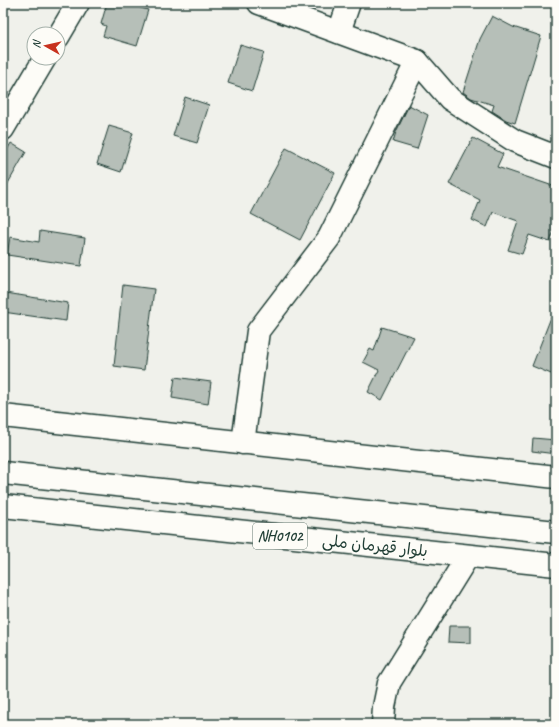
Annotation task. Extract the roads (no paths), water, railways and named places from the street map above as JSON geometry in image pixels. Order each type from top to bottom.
[{"type":"main road","points":[[64,26],[78,3]]},
{"type":"main road","points":[[339,32],[349,3]]},
{"type":"main road","points":[[267,4],[417,61],[450,99],[515,141],[556,157]]},
{"type":"main road","points":[[243,443],[258,331],[329,238],[417,61]]},
{"type":"main road","points":[[3,129],[40,66]]},
{"type":"main road","points":[[3,416],[556,477]]},
{"type":"main road","name":"بلوار قهرمان ملی","points":[[3,473],[556,532]]},
{"type":"main road","name":"بلوار قهرمان ملی","points":[[3,506],[556,566]]},
{"type":"main road","points":[[383,724],[384,707],[389,683],[468,556]]}]
